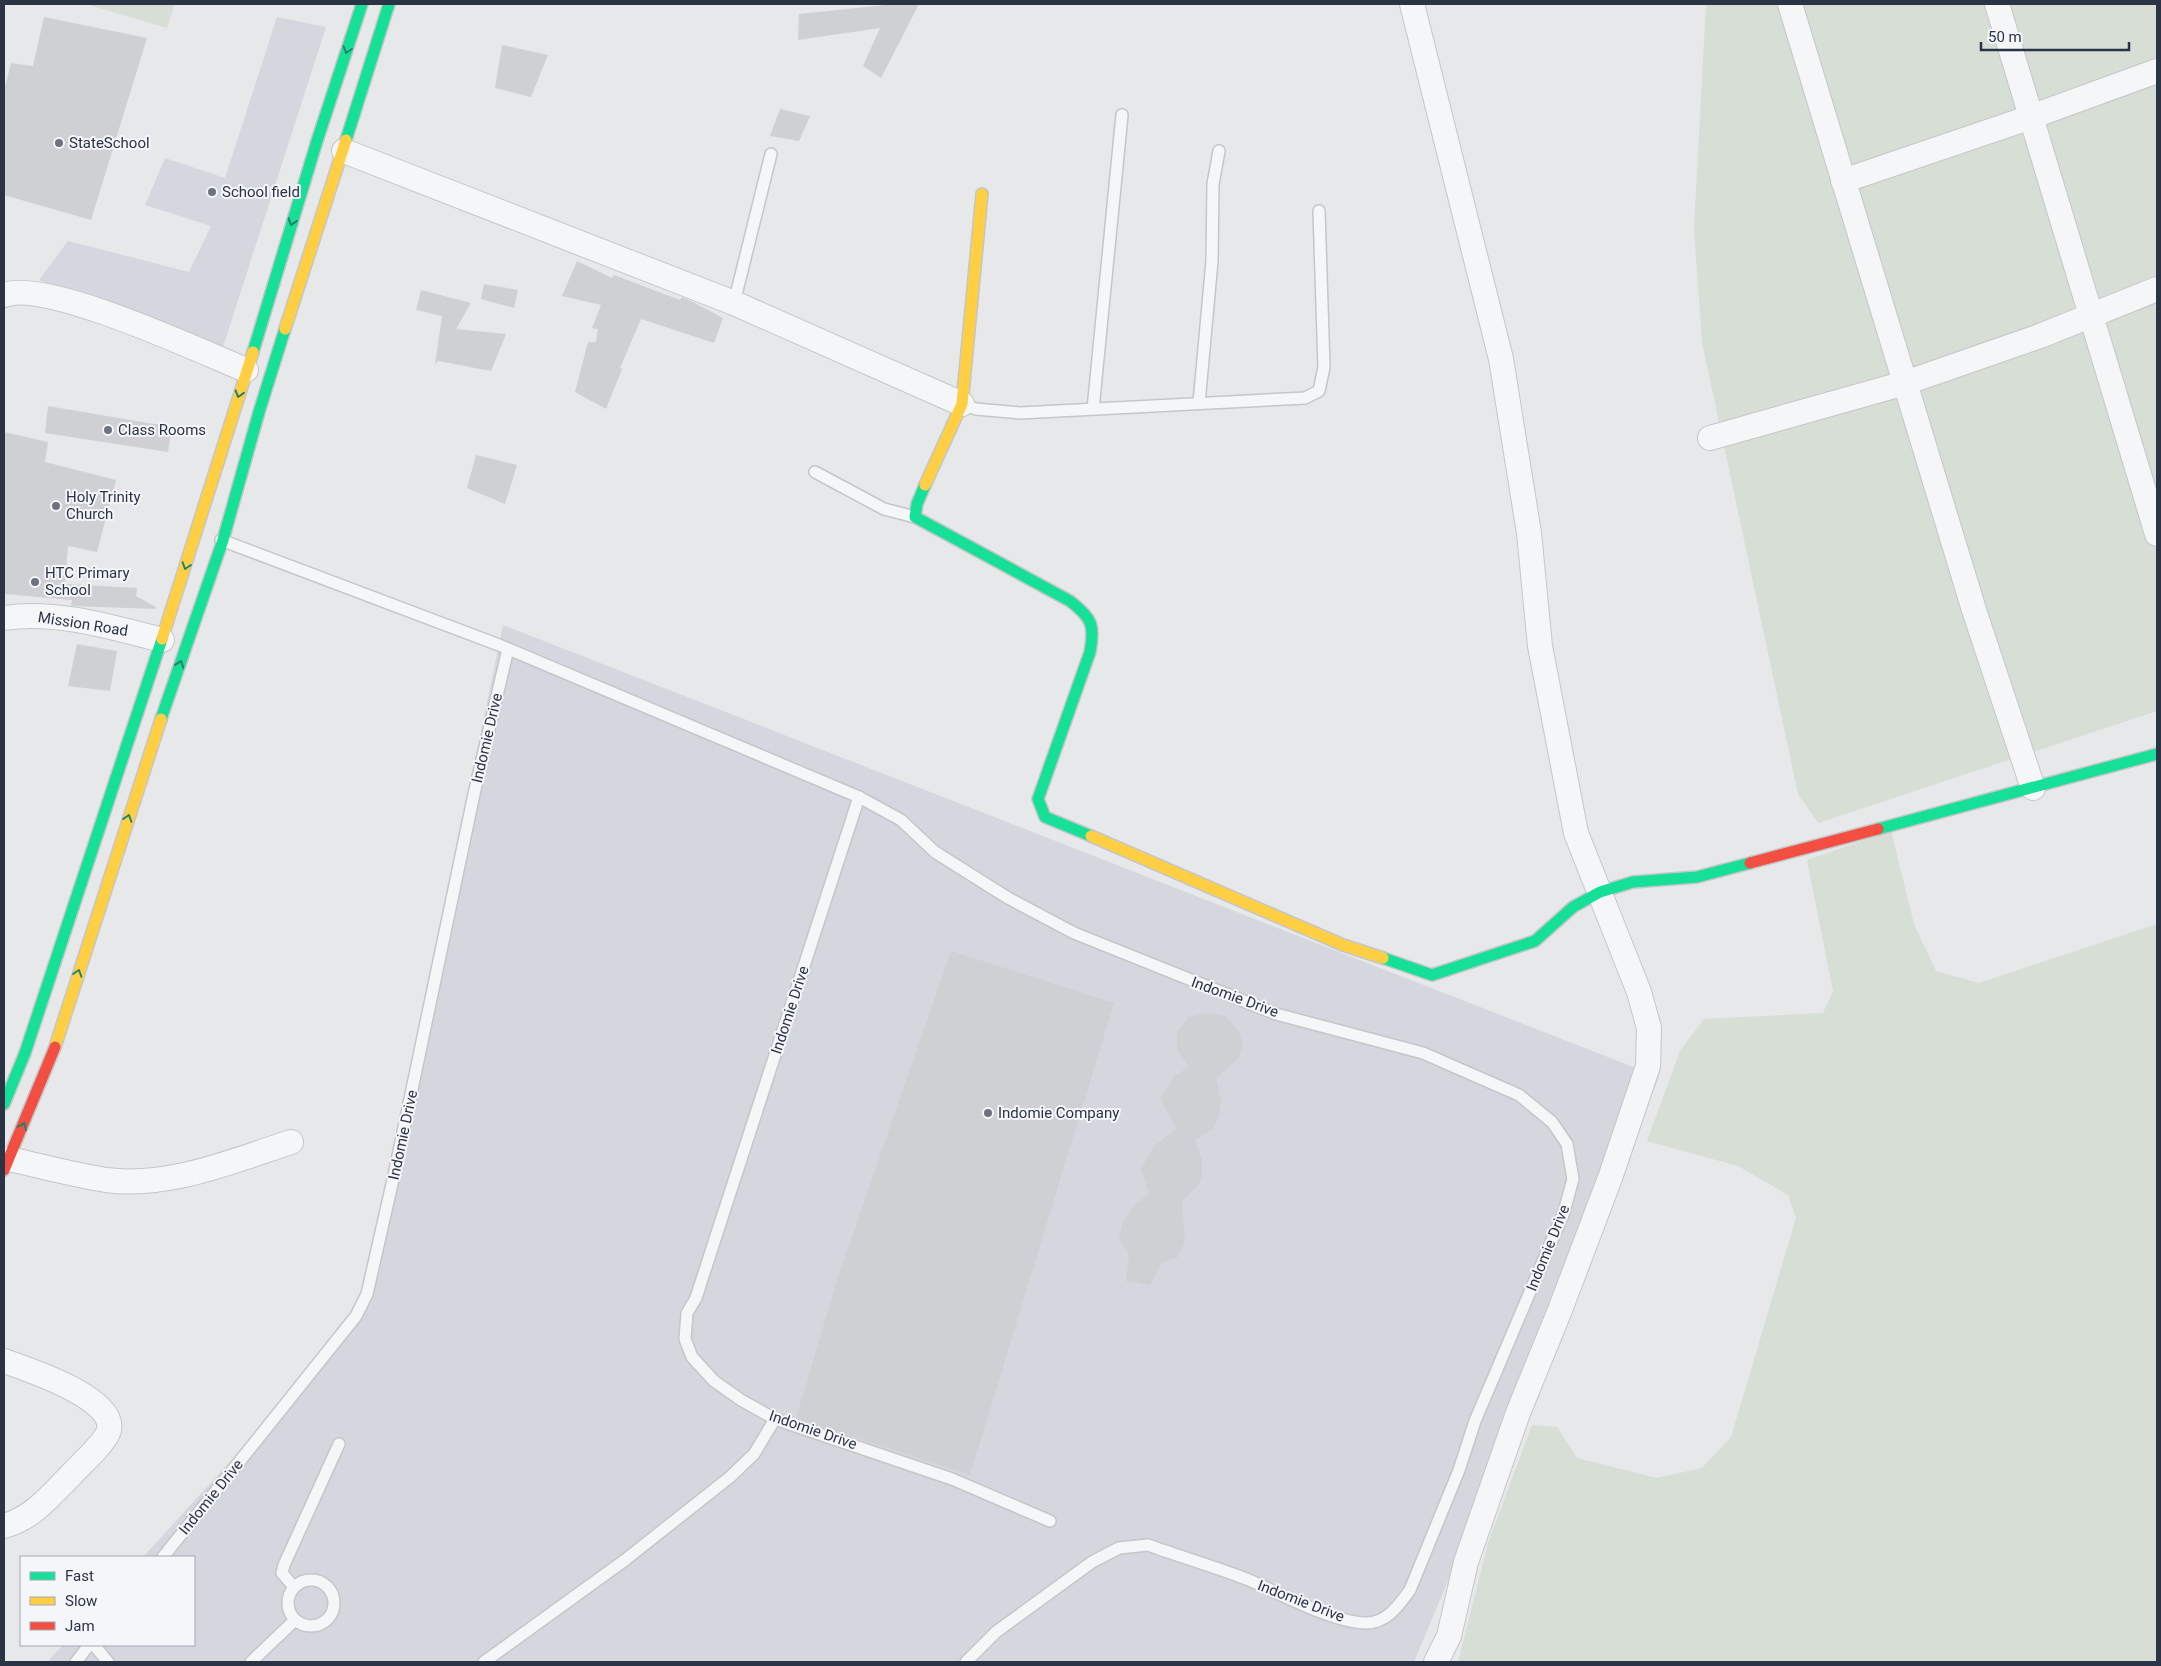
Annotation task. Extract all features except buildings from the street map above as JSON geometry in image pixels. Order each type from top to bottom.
[{"type":"main road","points":[[4,1104],[25,1052],[197,533],[246,370],[362,4]]},
{"type":"main road","points":[[7,1165],[49,1064],[150,750],[223,540],[259,412],[390,4]]},
{"type":"main road","points":[[982,194],[962,404],[917,504],[915,517],[1070,601],[1090,618],[1094,635],[1090,652],[1038,799],[1045,817],[1052,821],[1115,844],[1343,945],[1432,975],[1486,960],[1535,941],[1573,906],[1600,892],[1633,882],[1697,877],[2157,754]]},
{"type":"street","points":[[1412,4],[1501,359],[1529,533],[1540,646],[1576,833],[1642,1001],[1649,1028],[1648,1066],[1603,1196],[1518,1414],[1466,1562],[1449,1636],[1436,1662]]},
{"type":"street","points":[[1790,4],[1974,610],[2033,788]]},
{"type":"street","points":[[1996,4],[2157,534]]},
{"type":"street","points":[[1843,181],[2031,117],[2157,71]]},
{"type":"street","points":[[344,151],[734,303],[962,404]]},
{"type":"street","points":[[1710,438],[1905,384],[2040,336],[2157,288]]},
{"type":"street","points":[[4,294],[25,291],[53,297],[137,324],[246,370]]},
{"type":"street","name":"Mission Road","points":[[4,618],[20,615],[63,618],[112,627],[162,640]]},
{"type":"street","points":[[7,1165],[107,1180],[155,1180],[191,1173],[291,1142]]},
{"type":"street","points":[[4,1360],[61,1383],[92,1401],[106,1416],[109,1427],[108,1433],[93,1451],[46,1501],[25,1519],[4,1526]]},
{"type":"lane","points":[[1093,409],[1122,115]]},
{"type":"lane","points":[[1199,403],[1212,261],[1213,184],[1219,151]]},
{"type":"lane","points":[[734,303],[771,154]]},
{"type":"lane","points":[[962,404],[976,409],[1013,414],[1305,398],[1318,392],[1324,367],[1320,211]]},
{"type":"lane","points":[[816,472],[884,509],[915,517]]},
{"type":"lane","name":"Indomie Drive","points":[[197,533],[223,540],[508,649],[859,797],[901,820],[935,852],[1008,898],[1074,933],[1276,1014],[1423,1052],[1519,1095],[1552,1122],[1567,1144],[1571,1160],[1572,1179],[1564,1212],[1474,1422],[1459,1470],[1410,1590],[1398,1608],[1386,1617],[1367,1623],[1344,1618],[1300,1604],[1248,1580],[1148,1545],[1134,1545],[1119,1548],[1092,1562],[996,1632],[966,1662]]},
{"type":"lane","name":"Indomie Drive","points":[[164,1556],[356,1316],[367,1294],[396,1166],[474,794],[508,649]]},
{"type":"lane","name":"Indomie Drive","points":[[859,797],[718,1233],[696,1298],[687,1313],[685,1339],[692,1357],[714,1381],[775,1419],[867,1448],[952,1479],[1050,1521]]},
{"type":"lane","points":[[484,1662],[625,1560],[730,1478],[754,1454],[775,1419]]},
{"type":"lane","points":[[293,1586],[282,1572],[284,1565],[339,1444]]},
{"type":"lane","points":[[316,1579],[327,1585],[334,1596],[334,1608],[328,1619],[318,1626],[306,1626],[294,1620],[288,1610],[287,1597],[293,1586],[304,1580],[316,1579]]},
{"type":"lane","points":[[251,1662],[294,1620]]},
{"type":"lane","points":[[76,1662],[88,1646]]},
{"type":"lane","points":[[95,1646],[108,1662]]},
{"type":"shaded area","points":[[86,4],[175,4],[167,28]]},
{"type":"shaded area","points":[[1706,4],[2157,4],[2157,711],[1818,823],[1798,794],[1702,342],[1694,229]]},
{"type":"shaded area","name":"School field","points":[[277,17],[326,27],[222,350],[39,280],[68,241],[189,272],[211,226],[145,205],[165,158],[225,178]]},
{"type":"shaded area","name":"Indomie Company","points":[[503,625],[1659,1077],[1414,1662],[47,1662],[62,1646],[195,1646],[195,1556],[144,1556],[359,1321]]},
{"type":"shaded area","points":[[1891,831],[1914,924],[1936,971],[1979,983],[2157,924],[2157,1662],[1458,1662],[1488,1543],[1532,1425],[1557,1427],[1577,1458],[1657,1478],[1702,1468],[1731,1437],[1796,1218],[1788,1195],[1738,1166],[1647,1141],[1680,1051],[1704,1019],[1823,1013],[1833,991],[1807,860]]},
{"type":"traffic: fast","points":[[253,352],[317,141],[362,4]]},
{"type":"traffic: fast","points":[[346,140],[389,4]]},
{"type":"traffic: fast","points":[[161,719],[223,540],[259,412],[285,329]]},
{"type":"traffic: fast","points":[[925,485],[917,504],[915,517],[1070,601],[1083,612],[1090,623],[1092,628],[1090,652],[1038,799],[1045,817],[1091,836]]},
{"type":"traffic: fast","points":[[4,1104],[25,1053],[162,639]]},
{"type":"traffic: fast","points":[[1878,829],[2157,754]]},
{"type":"traffic: fast","points":[[1383,958],[1432,975],[1535,941],[1573,907],[1600,892],[1633,882],[1697,877],[1750,863]]},
{"type":"traffic: slow","points":[[285,329],[346,140]]},
{"type":"traffic: slow","points":[[925,485],[962,404],[982,194]]},
{"type":"traffic: slow","points":[[162,639],[253,352]]},
{"type":"traffic: slow","points":[[55,1047],[161,719]]},
{"type":"traffic: slow","points":[[1091,836],[1343,945],[1383,958]]},
{"type":"traffic: jam","points":[[1750,863],[1878,829]]},
{"type":"traffic: jam","points":[[4,1170],[55,1047]]},
{"type":"place","name":"StateSchool","points":[[59,143]]},
{"type":"place","name":"School field","points":[[212,192]]},
{"type":"place","name":"Class Rooms","points":[[108,430]]},
{"type":"place","name":"Holy Trinity Church","points":[[56,506]]},
{"type":"place","name":"HTC Primary School","points":[[35,582]]},
{"type":"place","name":"Indomie Company","points":[[988,1113]]}]
